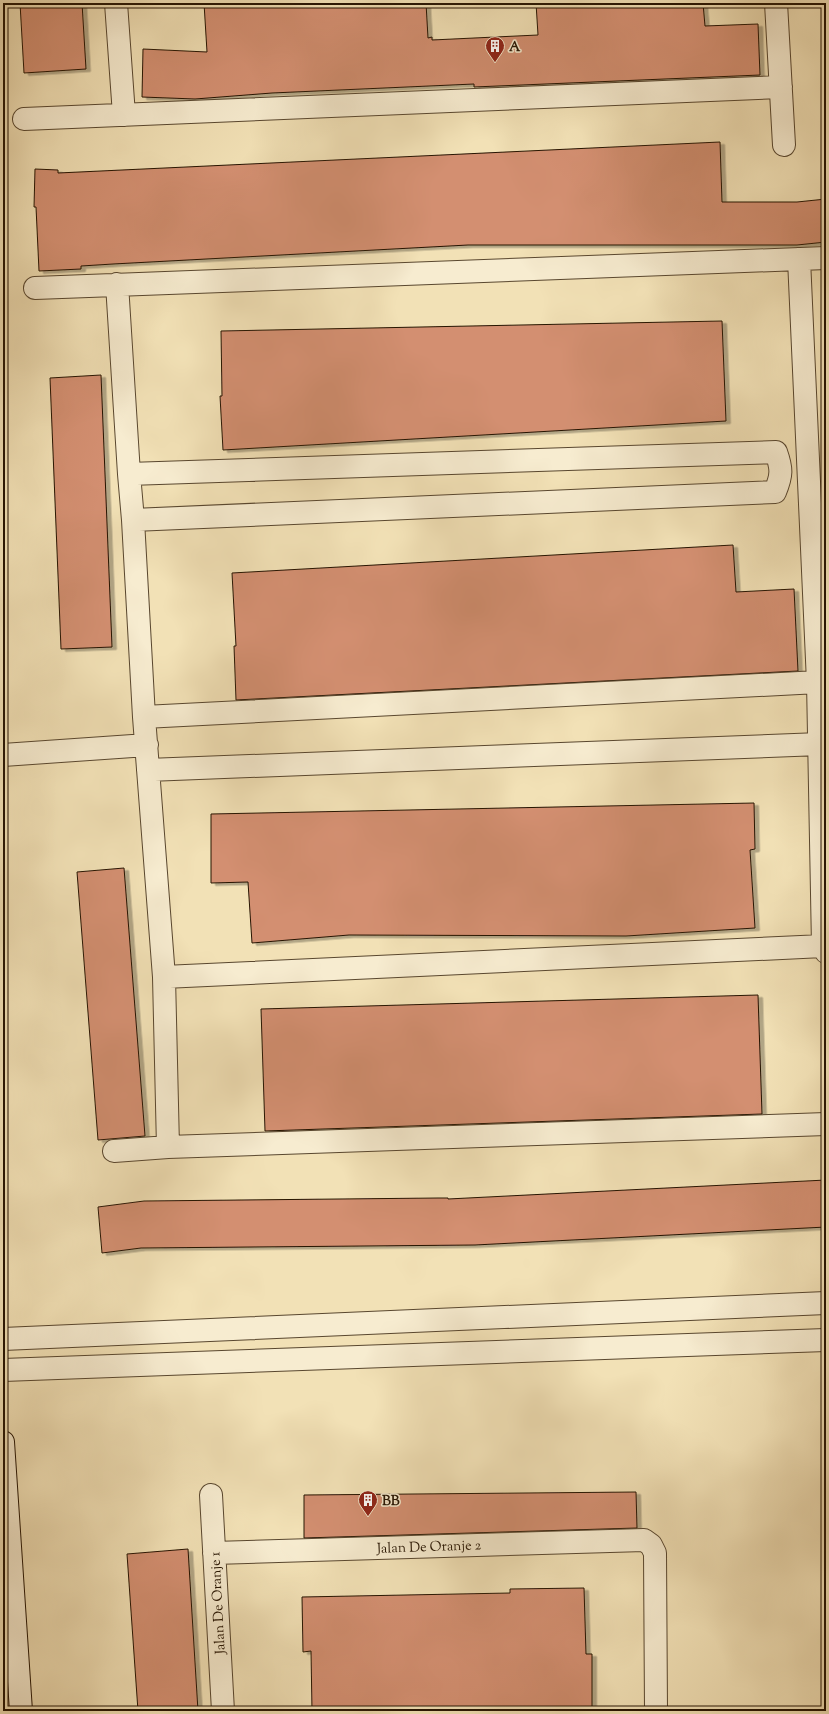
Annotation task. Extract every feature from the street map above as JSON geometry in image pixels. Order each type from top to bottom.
[{"type":"street","points":[[116,3],[124,115]]},
{"type":"street","points":[[776,3],[784,145]]},
{"type":"street","points":[[24,119],[781,87]]},
{"type":"street","points":[[34,288],[826,258]]},
{"type":"street","points":[[164,977],[825,949],[818,682],[799,259]]},
{"type":"street","points":[[117,284],[133,520],[144,717],[164,977],[168,1147]]},
{"type":"street","points":[[129,474],[776,452],[781,467],[780,480],[775,492],[133,520]]},
{"type":"street","points":[[144,717],[818,682]]},
{"type":"street","points":[[3,755],[147,744]]},
{"type":"street","points":[[148,770],[820,744]]},
{"type":"street","points":[[114,1151],[168,1147],[826,1124]]},
{"type":"street","points":[[3,1339],[826,1303]]},
{"type":"street","points":[[514,1317],[515,1351]]},
{"type":"street","points":[[3,1370],[826,1340]]},
{"type":"street","points":[[3,1442],[21,1711]]},
{"type":"street","name":"Jalan De Oranje 1","points":[[211,1495],[223,1711]]},
{"type":"street","name":"Jalan De Oranje 2","points":[[214,1553],[644,1540],[652,1545],[655,1553],[656,1711]]},
{"type":"building","points":[[20,3],[82,3],[86,69],[24,73]]},
{"type":"building","points":[[204,3],[426,3],[428,38],[432,37],[432,40],[538,35],[536,3],[703,3],[705,26],[758,24],[760,75],[474,87],[474,84],[272,93],[195,99],[142,97],[143,49],[207,52]]},
{"type":"building","points":[[720,142],[722,202],[797,202],[826,199],[826,242],[797,245],[468,245],[113,264],[81,266],[81,269],[39,271],[36,207],[34,207],[35,169],[58,170],[58,173]]},
{"type":"building","points":[[722,321],[726,421],[223,450],[220,396],[222,396],[221,331]]},
{"type":"building","points":[[101,375],[112,647],[61,649],[50,378]]},
{"type":"building","points":[[733,545],[736,592],[794,589],[798,671],[236,700],[234,646],[236,646],[232,573]]},
{"type":"building","points":[[754,803],[755,849],[750,850],[755,928],[626,936],[349,935],[252,943],[248,882],[211,883],[211,814]]},
{"type":"building","points":[[124,868],[145,1136],[98,1140],[77,872]]},
{"type":"building","points":[[758,995],[762,1114],[265,1131],[261,1009]]},
{"type":"building","points":[[826,1180],[826,1227],[475,1245],[141,1248],[102,1253],[98,1207],[144,1201],[448,1199]]},
{"type":"building","points":[[636,1492],[637,1528],[304,1538],[304,1495]]},
{"type":"building","points":[[188,1549],[198,1711],[138,1711],[127,1554]]},
{"type":"building","points":[[584,1588],[586,1654],[592,1654],[592,1709],[501,1711],[312,1711],[311,1651],[303,1652],[302,1597],[510,1593],[510,1589]]},
{"type":"place","name":"A","points":[[495,63]]},
{"type":"place","name":"BB","points":[[368,1517]]}]
